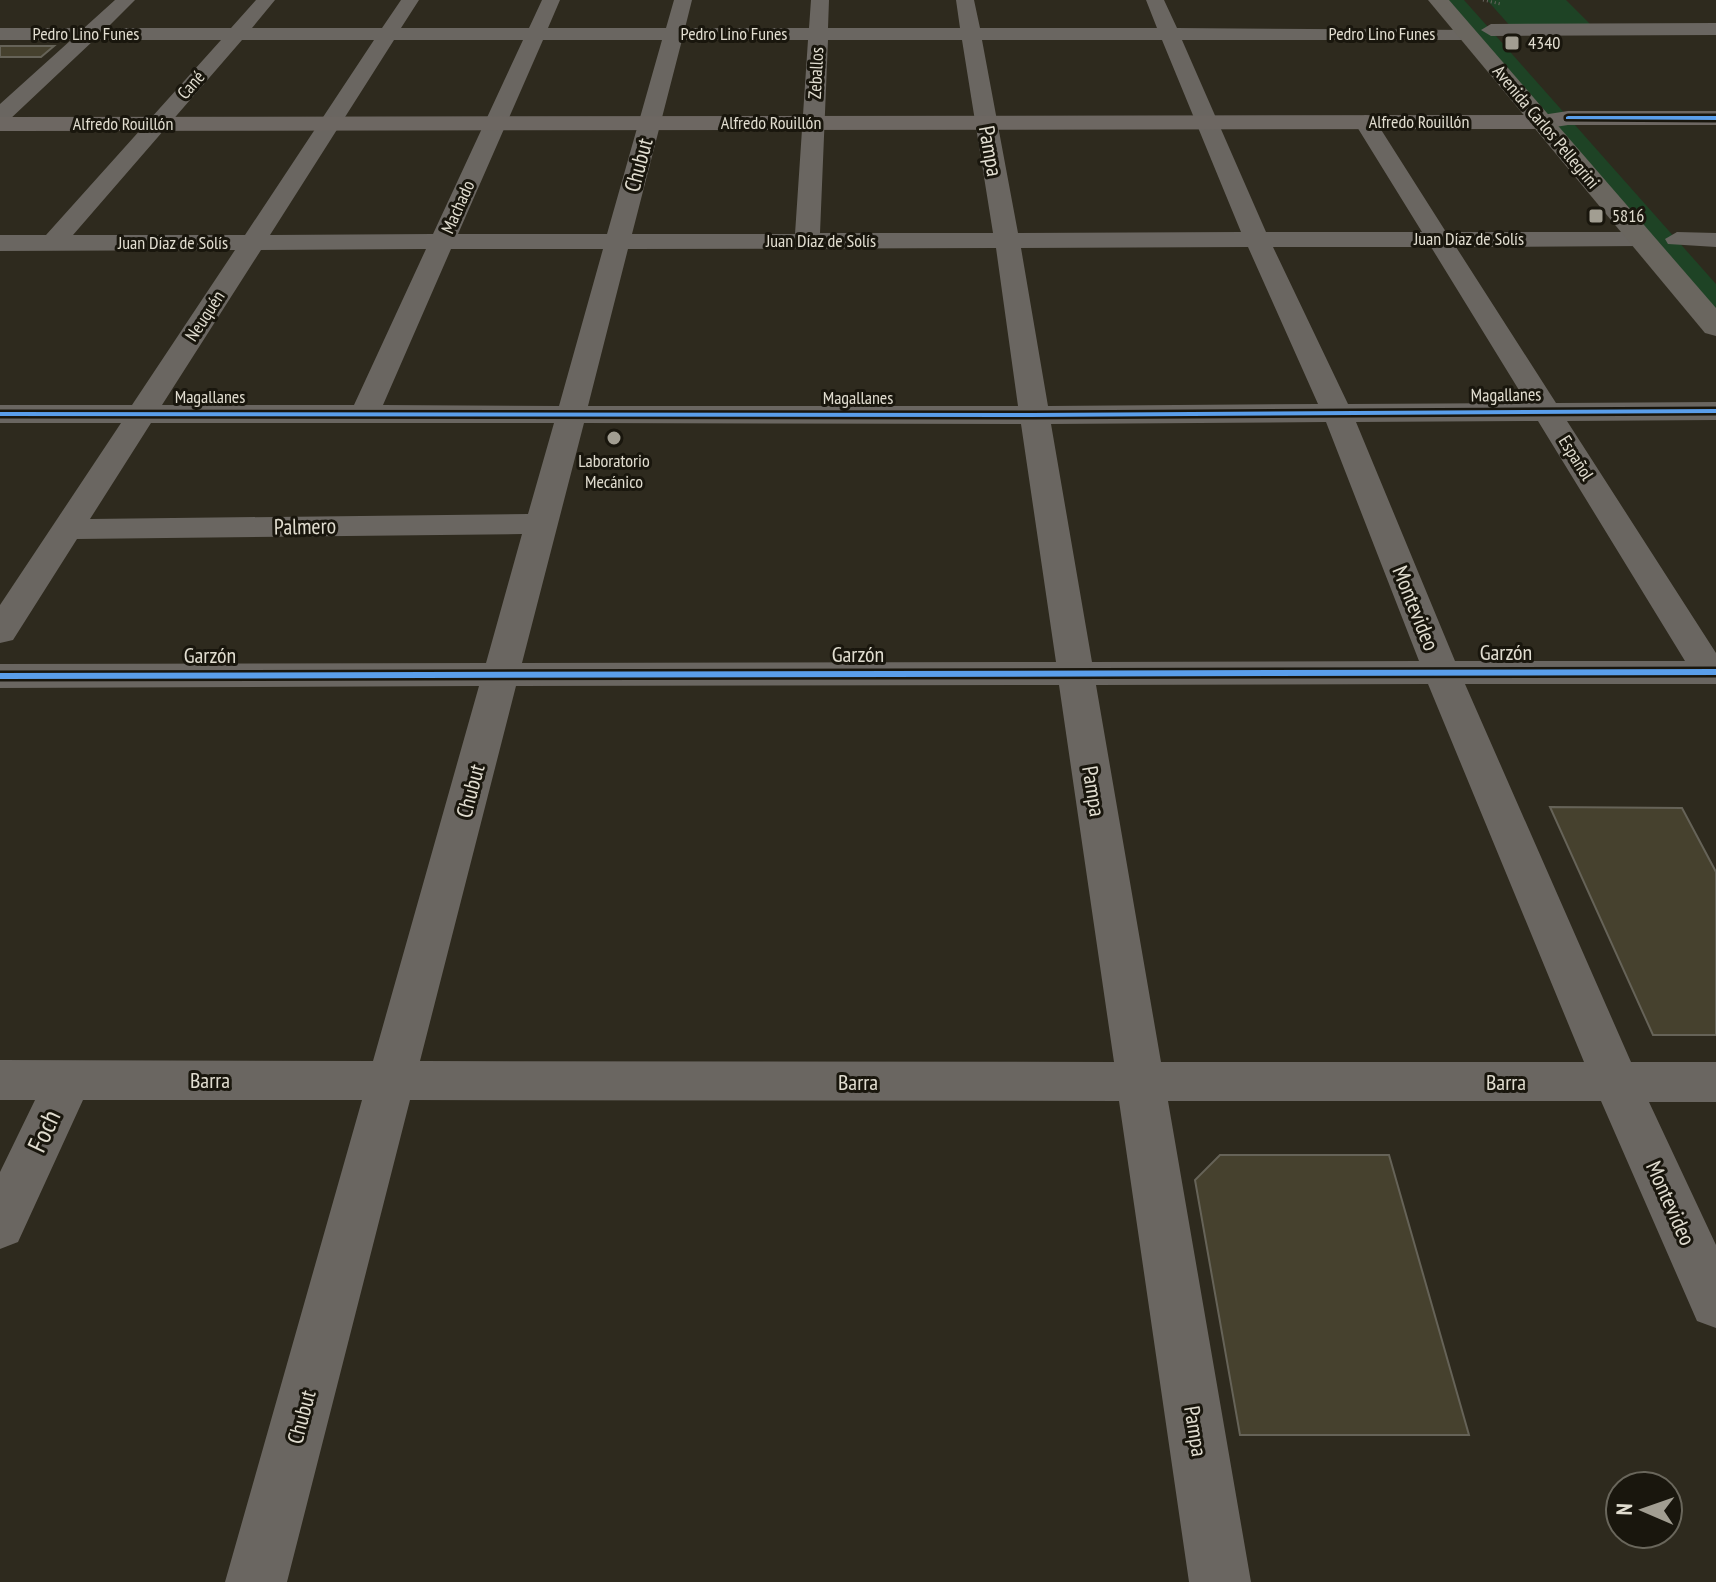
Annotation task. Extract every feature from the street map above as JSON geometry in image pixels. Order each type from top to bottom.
[{"type":"main road","name":"Avenida Carlos Pellegrini","points":[[1438,0],[1467,34],[1563,123],[1650,222],[1677,239],[1696,262]]},
{"type":"main road","name":"Avenida Carlos Pellegrini","points":[[1464,0],[1563,123],[1650,222],[1716,327]]},
{"type":"street","points":[[0,116],[126,0]]},
{"type":"street","name":"Cané","points":[[53,243],[266,0]]},
{"type":"street","name":"Neuquén","points":[[0,632],[410,0]]},
{"type":"street","name":"Machado","points":[[365,413],[551,0]]},
{"type":"street","name":"Chubut","points":[[256,1582],[683,0]]},
{"type":"street","name":"Zeballos","points":[[807,241],[820,0]]},
{"type":"street","name":"Montevideo","points":[[1155,0],[1257,240],[1337,413],[1442,673],[1616,1082],[1716,1303]]},
{"type":"street","name":"Pedro Lino Funes","points":[[0,34],[818,34],[968,17],[1169,34],[1467,34]]},
{"type":"street","name":"Pampa","points":[[968,17],[1143,1084],[1220,1582]]},
{"type":"street","points":[[1491,30],[1716,29]]},
{"type":"street","points":[[1563,123],[1716,118]]},
{"type":"street","name":"Español","points":[[1365,122],[1713,672]]},
{"type":"street","points":[[1563,123],[1716,130]]},
{"type":"street","name":"Alfredo Rouillón","points":[[0,124],[1563,123]]},
{"type":"street","name":"Juan Díaz de Solís","points":[[0,243],[1439,239],[1650,222]]},
{"type":"street","points":[[1677,239],[1716,240]]},
{"type":"street","name":"Magallanes","points":[[0,414],[1032,415],[1716,411]]},
{"type":"street","name":"Palmero","points":[[67,529],[542,524]]},
{"type":"street","name":"Garzón","points":[[0,676],[1713,672]]},
{"type":"street","name":"Barra","points":[[0,1080],[1143,1084],[1716,1082]]},
{"type":"street","name":"Foch","points":[[0,1226],[68,1080]]},
{"type":"green space","points":[[1439,0],[1464,0],[1716,284],[1716,327]]},
{"type":"green space","points":[[1487,0],[1566,0],[1594,28],[1511,27]]},
{"type":"building","points":[[0,46],[54,46],[41,57],[0,57]]},
{"type":"building","points":[[1550,807],[1682,808],[1716,872],[1716,1035],[1653,1035]]},
{"type":"building","points":[[1220,1155],[1389,1155],[1469,1435],[1240,1435],[1195,1180]]},
{"type":"cycle path","points":[[1568,118],[1716,118]]},
{"type":"cycle path","points":[[0,414],[1032,415],[1716,411]]},
{"type":"cycle path","points":[[0,676],[1716,672]]},
{"type":"place","name":"4340","points":[[1512,43]]},
{"type":"place","name":"5816","points":[[1596,216]]},
{"type":"place","name":"Laboratorio Mecánico","points":[[614,438]]}]
